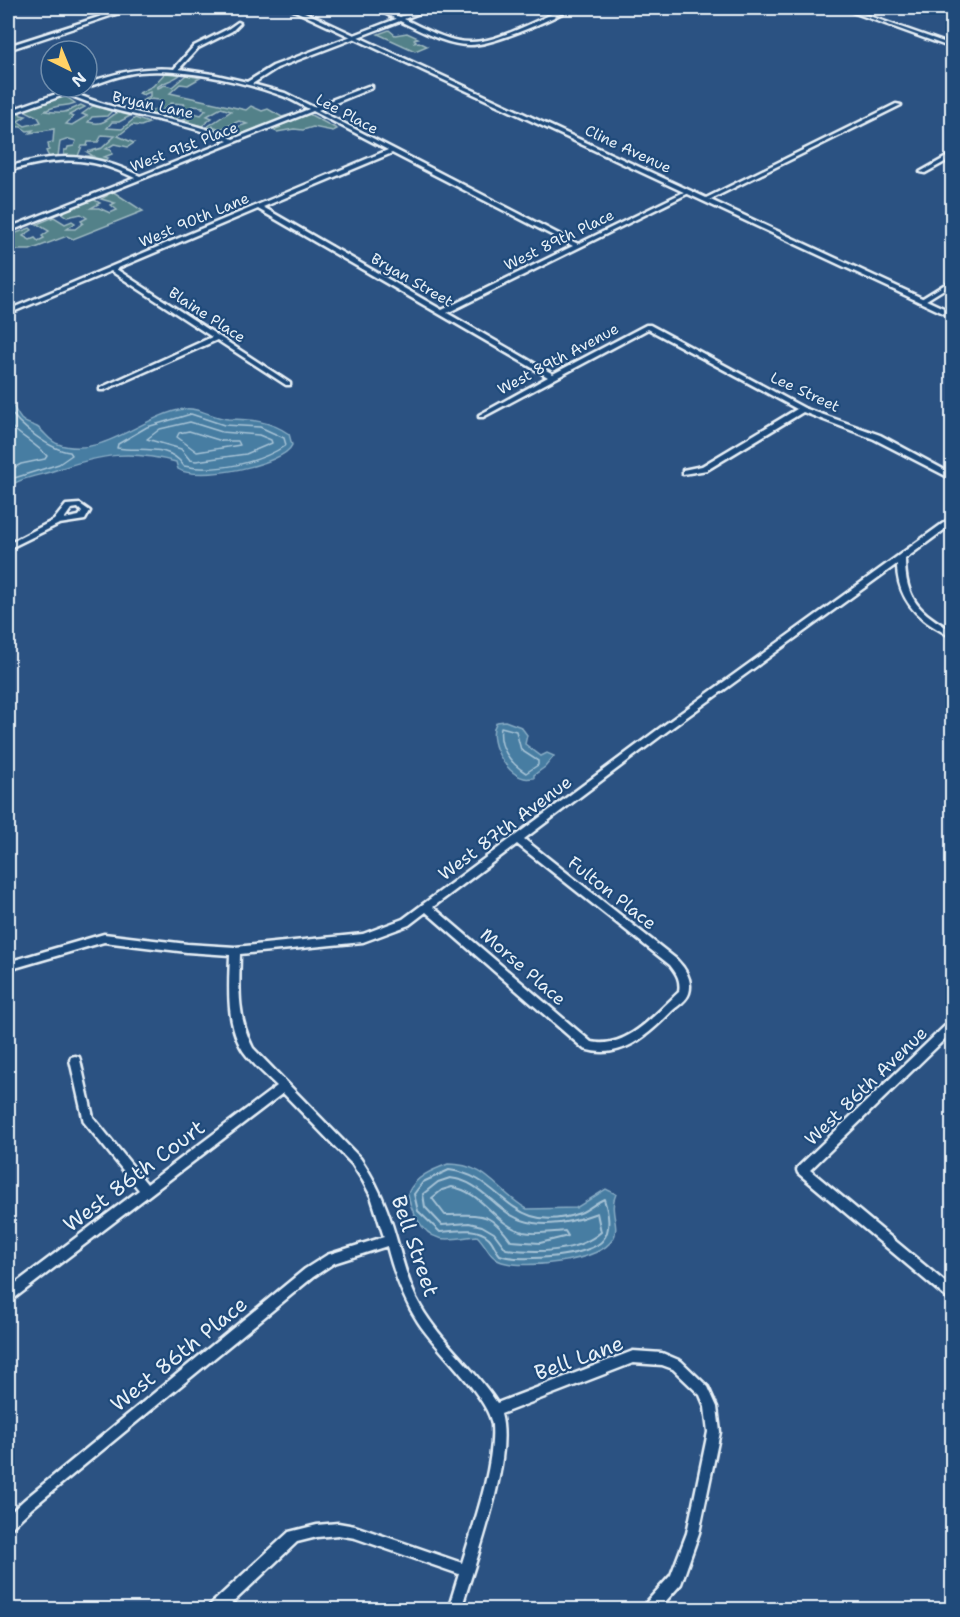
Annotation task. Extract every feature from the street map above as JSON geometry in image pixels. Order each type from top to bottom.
[{"type":"street","points":[[8,48],[131,8]]},
{"type":"street","name":"Cline Avenue","points":[[292,8],[952,315]]},
{"type":"street","points":[[376,8],[451,41],[470,45],[489,40],[569,8]]},
{"type":"street","points":[[248,84],[275,67],[428,8]]},
{"type":"street","points":[[843,8],[952,47]]},
{"type":"street","points":[[175,70],[196,47],[230,30],[238,23]]},
{"type":"street","name":"Lee Place","points":[[99,81],[117,74],[141,70],[175,70],[248,84],[283,94],[578,246]]},
{"type":"street","name":"West 91st Place","points":[[8,230],[370,87]]},
{"type":"street","points":[[8,113],[48,99]]},
{"type":"street","name":"Bryan Lane","points":[[83,99],[93,104],[202,128],[233,141]]},
{"type":"street","points":[[705,200],[897,105]]},
{"type":"street","name":"West 90th Lane","points":[[8,312],[391,151]]},
{"type":"street","points":[[923,172],[952,156]]},
{"type":"street","points":[[8,169],[39,160],[80,158],[110,163],[139,178]]},
{"type":"street","name":"West 89th Place","points":[[442,313],[688,192]]},
{"type":"street","name":"Bryan Street","points":[[258,207],[553,377]]},
{"type":"street","name":"Blaine Place","points":[[112,269],[288,384]]},
{"type":"street","points":[[921,301],[952,282]]},
{"type":"street","name":"West 89th Avenue","points":[[481,416],[648,326]]},
{"type":"street","name":"Lee Street","points":[[648,326],[802,409],[877,436],[952,477]]},
{"type":"street","points":[[102,389],[216,338]]},
{"type":"street","points":[[686,472],[704,468],[802,409]]},
{"type":"street","name":"West 87th Avenue","points":[[8,966],[104,938],[235,951],[363,938],[406,922],[602,775],[952,521]]},
{"type":"street","points":[[8,547],[57,522]]},
{"type":"street","points":[[936,533],[952,532]]},
{"type":"street","points":[[901,558],[900,574],[904,594],[924,616],[952,634]]},
{"type":"street","name":"Fulton Place","points":[[518,839],[673,962],[684,974],[684,994],[625,1044],[612,1049],[598,1050]]},
{"type":"street","name":"Morse Place","points":[[427,908],[580,1039],[598,1050]]},
{"type":"street","name":"Bell Street","points":[[235,951],[233,1010],[239,1033],[249,1051],[368,1177],[381,1204],[403,1281],[425,1324],[495,1410]]},
{"type":"street","name":"West 86th Avenue","points":[[952,1026],[802,1170],[952,1295]]},
{"type":"street","points":[[75,1060],[88,1119],[146,1191]]},
{"type":"street","name":"West 86th Court","points":[[8,1296],[284,1087]]},
{"type":"street","name":"West 86th Place","points":[[8,1523],[28,1504],[309,1273],[331,1258],[390,1240]]},
{"type":"street","name":"Bell Lane","points":[[495,1410],[633,1357],[662,1359],[677,1365],[704,1391],[711,1407],[714,1432],[693,1533],[676,1579],[649,1610]]},
{"type":"street","points":[[454,1610],[492,1479],[499,1443],[495,1410]]},
{"type":"street","points":[[215,1610],[294,1538],[317,1531],[338,1529],[355,1532],[465,1570]]},
{"type":"green space","points":[[389,30],[395,35],[407,33],[418,38],[414,39],[416,41],[413,43],[419,42],[427,46],[415,51],[378,34]]},
{"type":"green space","points":[[166,72],[181,74],[158,88],[165,85],[172,87],[186,75],[200,78],[188,85],[180,84],[170,93],[246,110],[251,106],[262,111],[268,109],[282,117],[303,111],[236,137],[224,131],[247,124],[239,121],[221,129],[212,126],[220,130],[207,127],[231,111],[221,108],[207,116],[212,118],[202,126],[180,121],[190,121],[183,119],[194,113],[201,115],[206,110],[202,109],[203,107],[192,106],[175,120],[160,117],[166,112],[179,111],[185,104],[171,103],[156,116],[148,114],[161,105],[160,100],[149,99],[141,104],[147,107],[142,113],[123,108],[133,102],[139,103],[150,96],[150,92],[143,95],[139,93],[153,86]]},
{"type":"green space","points":[[56,99],[69,99],[75,103],[45,111],[63,112],[81,105],[85,107],[69,115],[73,117],[66,124],[72,125],[87,116],[82,114],[93,106],[112,111],[107,116],[92,117],[88,122],[102,122],[118,112],[132,115],[119,122],[112,122],[107,128],[122,129],[135,118],[149,123],[141,126],[132,125],[118,136],[134,143],[128,147],[114,144],[106,149],[111,150],[112,154],[104,157],[108,158],[105,160],[85,156],[93,156],[87,152],[102,148],[115,136],[102,135],[98,142],[88,142],[87,146],[82,146],[78,156],[64,156],[64,150],[74,146],[76,141],[69,139],[60,142],[58,156],[49,157],[46,151],[49,150],[48,143],[53,142],[54,129],[30,133],[33,130],[27,131],[21,127],[8,126],[8,116],[19,112],[26,116],[15,123],[19,122],[25,126],[41,122],[38,117],[24,110]]},
{"type":"green space","points":[[309,114],[337,129],[333,131],[313,127],[277,132],[273,130],[281,127],[271,129]]},
{"type":"green space","points":[[112,191],[143,211],[73,239],[67,236],[30,250],[8,250],[8,236],[30,228],[32,230],[23,236],[30,240],[35,238],[38,241],[44,238],[42,236],[49,231],[37,224],[54,217],[65,224],[72,221],[75,223],[67,229],[75,229],[83,223],[81,221],[87,218],[81,214],[67,217],[60,212],[93,199],[100,203],[91,208],[99,208],[110,213],[117,210],[111,205],[115,203],[101,199],[108,195],[99,197]]},
{"type":"water","points":[[8,400],[23,421],[37,427],[55,443],[74,447],[106,442],[153,419],[184,409],[201,411],[222,418],[252,420],[275,426],[289,434],[292,445],[286,452],[257,465],[220,472],[188,473],[178,469],[176,462],[145,456],[117,455],[26,478],[8,487]]},
{"type":"water","points":[[505,721],[521,727],[527,735],[525,744],[541,756],[547,753],[554,756],[534,775],[534,778],[517,775],[504,763],[499,754],[493,737],[494,729],[497,722]]},
{"type":"water","points":[[448,1164],[462,1165],[482,1173],[527,1209],[576,1208],[606,1189],[616,1194],[613,1206],[616,1229],[613,1239],[605,1247],[578,1258],[528,1265],[498,1260],[491,1255],[477,1236],[447,1239],[433,1236],[418,1220],[408,1193],[420,1178]]}]
